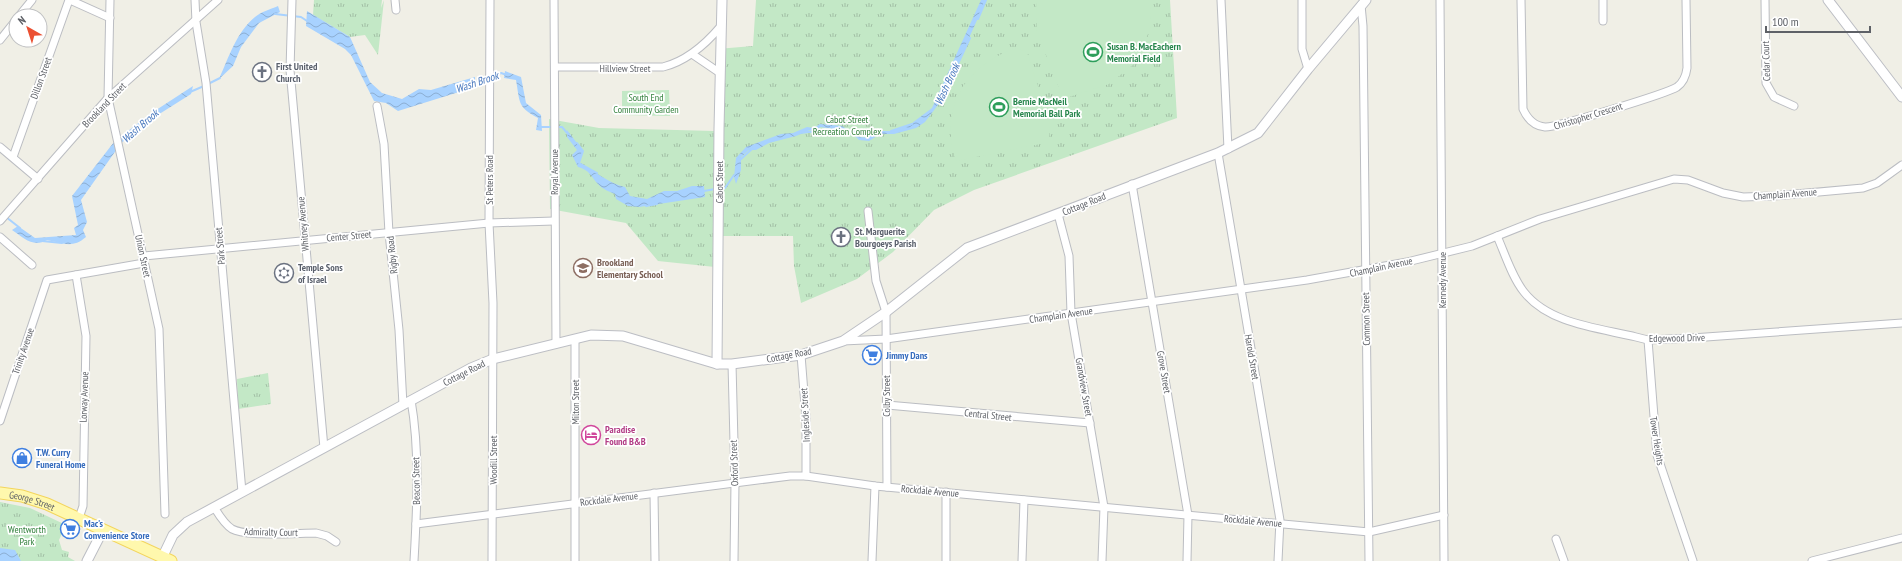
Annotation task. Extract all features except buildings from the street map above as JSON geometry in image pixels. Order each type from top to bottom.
[{"type":"main road","name":"Cabot Street","points":[[717,364],[722,0]]},
{"type":"main road","points":[[1828,0],[1902,97]]},
{"type":"main road","name":"Cottage Road","points":[[167,559],[173,535],[180,528],[214,507],[471,368],[493,359],[591,335],[623,336],[717,364],[732,364],[801,355],[843,341],[886,312],[967,248],[1058,214],[1132,184],[1218,153],[1258,133],[1308,69],[1364,3]]},
{"type":"main road","name":"George Street","points":[[0,493],[22,496],[38,501],[79,518],[167,559]]},
{"type":"main road","points":[[87,561],[103,530]]},
{"type":"street","points":[[26,8],[32,0]]},
{"type":"street","points":[[70,0],[110,18]]},
{"type":"street","name":"Dillon Street","points":[[13,156],[70,0]]},
{"type":"street","name":"Union Street","points":[[110,0],[108,98],[159,329],[166,514]]},
{"type":"street","name":"Park Street","points":[[195,0],[196,22],[206,83],[242,492]]},
{"type":"street","name":"Brookland Street","points":[[0,221],[108,98],[196,22],[218,0]]},
{"type":"street","name":"Whitney Avenue","points":[[292,0],[290,70],[304,241],[324,448]]},
{"type":"street","points":[[395,0],[396,10]]},
{"type":"street","name":"St Peters Road","points":[[490,0],[489,223],[493,359]]},
{"type":"street","name":"Royal Avenue","points":[[554,0],[554,221],[556,344]]},
{"type":"street","points":[[1221,0],[1228,149]]},
{"type":"street","points":[[1302,0],[1302,49],[1308,69]]},
{"type":"street","name":"Kennedy Avenue","points":[[1440,0],[1444,561]]},
{"type":"street","name":"Christopher Crescent","points":[[1521,0],[1523,109],[1533,123],[1549,127],[1642,100],[1674,89],[1679,85],[1684,79],[1687,68],[1686,0]]},
{"type":"street","points":[[1603,0],[1603,21]]},
{"type":"street","name":"Cedar Court","points":[[1765,0],[1766,83],[1774,97],[1794,106]]},
{"type":"street","name":"Common Street","points":[[1364,3],[1363,26],[1369,561]]},
{"type":"street","name":"Hillview Street","points":[[555,67],[654,69],[674,64],[692,54],[712,37],[721,26]]},
{"type":"street","points":[[0,40],[8,30]]},
{"type":"street","points":[[692,54],[720,73]]},
{"type":"street","name":"Rigby Road","points":[[377,106],[384,144],[389,233],[407,403]]},
{"type":"street","points":[[0,147],[13,156],[38,179]]},
{"type":"street","name":"Harold Street","points":[[1218,153],[1280,524],[1278,561]]},
{"type":"street","name":"Champlain Avenue","points":[[843,341],[886,339],[1241,290],[1366,270],[1442,254],[1497,236],[1540,219],[1674,179],[1688,180],[1735,195],[1774,196],[1863,188],[1877,183],[1902,165]]},
{"type":"street","name":"Grove Street","points":[[1132,184],[1188,515],[1186,561]]},
{"type":"street","name":"Colby Street","points":[[868,210],[876,281],[886,312],[887,487]]},
{"type":"street","name":"Grandview Street","points":[[1058,214],[1066,242],[1070,266],[1071,313],[1104,507],[1102,561]]},
{"type":"street","name":"Center Street","points":[[47,280],[76,275],[144,259],[220,248],[489,223],[554,221]]},
{"type":"street","name":"Edgewood Drive","points":[[1497,236],[1522,289],[1541,309],[1558,318],[1648,340],[1902,323]]},
{"type":"street","points":[[0,237],[32,265]]},
{"type":"street","name":"Lorway Avenue","points":[[76,275],[85,326],[86,342],[83,506],[79,518]]},
{"type":"street","name":"Trinity Avenue","points":[[0,421],[47,280]]},
{"type":"street","name":"Milton Street","points":[[575,339],[575,561]]},
{"type":"street","name":"Tower Heights","points":[[1648,340],[1657,455],[1693,561]]},
{"type":"street","name":"Ingleside Street","points":[[801,355],[806,418],[806,476]]},
{"type":"street","name":"Woodill Street","points":[[492,561],[493,359]]},
{"type":"street","name":"Oxford Street","points":[[732,364],[735,482],[734,561]]},
{"type":"street","name":"Beacon Street","points":[[407,403],[415,423],[416,524],[414,561]]},
{"type":"street","name":"Central Street","points":[[887,405],[1090,423]]},
{"type":"street","name":"Rockdale Avenue","points":[[416,524],[790,476],[806,476],[875,486],[1369,532],[1444,515]]},
{"type":"street","points":[[872,561],[875,486]]},
{"type":"street","points":[[946,492],[946,561]]},
{"type":"street","points":[[654,493],[655,561]]},
{"type":"street","points":[[1022,561],[1024,500]]},
{"type":"street","name":"Admiralty Court","points":[[214,507],[225,523],[237,532],[316,533],[327,536],[336,542]]},
{"type":"street","points":[[1812,561],[1902,538]]},
{"type":"street","points":[[1556,539],[1564,561]]},
{"type":"green space","points":[[314,0],[382,0],[381,8],[384,0],[378,55],[365,35],[350,37],[313,15]]},
{"type":"green space","name":"Cabot Street Recreation Complex","points":[[756,0],[1170,0],[1177,118],[974,190],[934,210],[893,252],[857,279],[801,303],[794,266],[793,236],[717,236],[715,267],[658,261],[626,223],[550,209],[549,119],[599,128],[715,131],[717,49],[753,46]]},
{"type":"green space","name":"Susan B. MacEachern Memorial Field","points":[[1036,0],[1151,0],[1150,28],[1139,60],[1109,84],[1063,99],[1037,32]]},
{"type":"green space","name":"Bernie MacNeil Memorial Ball Park","points":[[1015,48],[1027,52],[1050,124],[1049,137],[1043,143],[1036,145],[956,161],[952,142],[951,124],[953,107],[960,92],[969,79],[981,67],[997,56]]},
{"type":"green space","name":"South End Community Garden","points":[[669,90],[670,116],[622,115],[622,91]]},
{"type":"green space","points":[[268,373],[271,404],[238,409],[237,379]]},
{"type":"green space","name":"Wentworth Park","points":[[0,502],[30,508],[66,525],[59,540],[62,550],[69,552],[68,557],[75,561],[0,561]]},
{"type":"water","points":[[981,0],[986,0],[941,101],[925,122],[916,128],[894,134],[880,134],[869,141],[859,140],[854,135],[846,135],[842,130],[820,127],[817,131],[810,130],[796,136],[769,143],[756,150],[749,150],[741,157],[741,170],[736,184],[734,177],[736,158],[746,147],[781,134],[793,133],[807,127],[814,128],[820,124],[842,126],[848,130],[855,130],[860,137],[869,138],[879,131],[893,131],[908,126],[932,108]]},
{"type":"water","points":[[278,6],[280,12],[259,23],[241,47],[233,66],[219,79],[238,38],[248,23],[260,14]]},
{"type":"water","points":[[307,11],[350,37],[370,82],[382,93],[402,99],[419,89],[431,90],[475,77],[475,87],[398,111],[386,103],[374,101],[351,55],[345,49],[306,26]]},
{"type":"water","points":[[505,71],[521,77],[526,103],[541,115],[542,131],[536,130],[538,118],[526,111],[523,107],[519,99],[516,80],[504,78]]},
{"type":"water","points":[[193,86],[191,94],[153,118],[120,144],[119,138],[150,114]]},
{"type":"water","points":[[567,130],[583,151],[579,163],[607,180],[625,187],[630,196],[647,199],[664,191],[677,191],[692,186],[704,186],[705,197],[639,207],[628,206],[616,199],[615,194],[600,186],[588,172],[578,167],[572,155],[577,150],[567,137]]},
{"type":"water","points":[[114,142],[117,149],[81,200],[87,222],[83,230],[86,237],[81,241],[72,244],[63,244],[47,240],[37,243],[25,239],[12,230],[18,226],[35,238],[76,235],[74,228],[78,225],[72,196]]},
{"type":"water","points":[[0,548],[15,550],[21,561],[0,561]]},
{"type":"waterway","name":"Wash Brook","points":[[978,19],[986,0]]},
{"type":"waterway","name":"Wash Brook","points":[[275,14],[301,17],[307,21]]},
{"type":"waterway","name":"Wash Brook","points":[[949,83],[970,38]]},
{"type":"waterway","name":"Wash Brook","points":[[492,76],[501,73],[507,75]]},
{"type":"waterway","name":"Wash Brook","points":[[208,84],[220,78]]},
{"type":"waterway","name":"Wash Brook","points":[[473,83],[488,78]]},
{"type":"waterway","name":"Wash Brook","points":[[190,92],[204,86]]},
{"type":"waterway","name":"Wash Brook","points":[[891,131],[912,124]]},
{"type":"waterway","name":"Wash Brook","points":[[539,127],[553,127]]},
{"type":"waterway","name":"Wash Brook","points":[[557,127],[562,127],[568,134]]},
{"type":"waterway","name":"Wash Brook","points":[[831,127],[845,132]]},
{"type":"waterway","name":"Wash Brook","points":[[800,133],[817,131],[818,129]]},
{"type":"waterway","name":"Wash Brook","points":[[865,139],[881,131]]},
{"type":"waterway","name":"Wash Brook","points":[[577,143],[583,151],[579,163],[597,173]]},
{"type":"waterway","name":"Wash Brook","points":[[740,160],[753,148]]},
{"type":"waterway","name":"Wash Brook","points":[[721,189],[725,188],[734,175]]},
{"type":"waterway","name":"Wash Brook","points":[[704,191],[715,189]]},
{"type":"waterway","name":"Wash Brook","points":[[646,206],[657,204]]},
{"type":"waterway","name":"Wash Brook","points":[[6,217],[20,228]]},
{"type":"waterway","name":"Wash Brook","points":[[42,241],[62,243]]},
{"type":"place","name":"Susan B. MacEachern Memorial Field","points":[[1093,52]]},
{"type":"place","name":"First United Church","points":[[262,72]]},
{"type":"place","name":"Bernie MacNeil Memorial Ball Park","points":[[999,107]]},
{"type":"place","name":"St. Marguerite Bourgoeys Parish","points":[[841,237]]},
{"type":"place","name":"Brookland Elementary School","points":[[583,268]]},
{"type":"place","name":"Temple Sons of Israel","points":[[284,273]]},
{"type":"place","name":"Jimmy Dans","points":[[872,355]]},
{"type":"place","name":"Paradise Found B&B","points":[[591,435]]},
{"type":"place","name":"T.W. Curry Funeral Home","points":[[22,458]]},
{"type":"place","name":"Mac's Convenience Store","points":[[70,529]]}]
